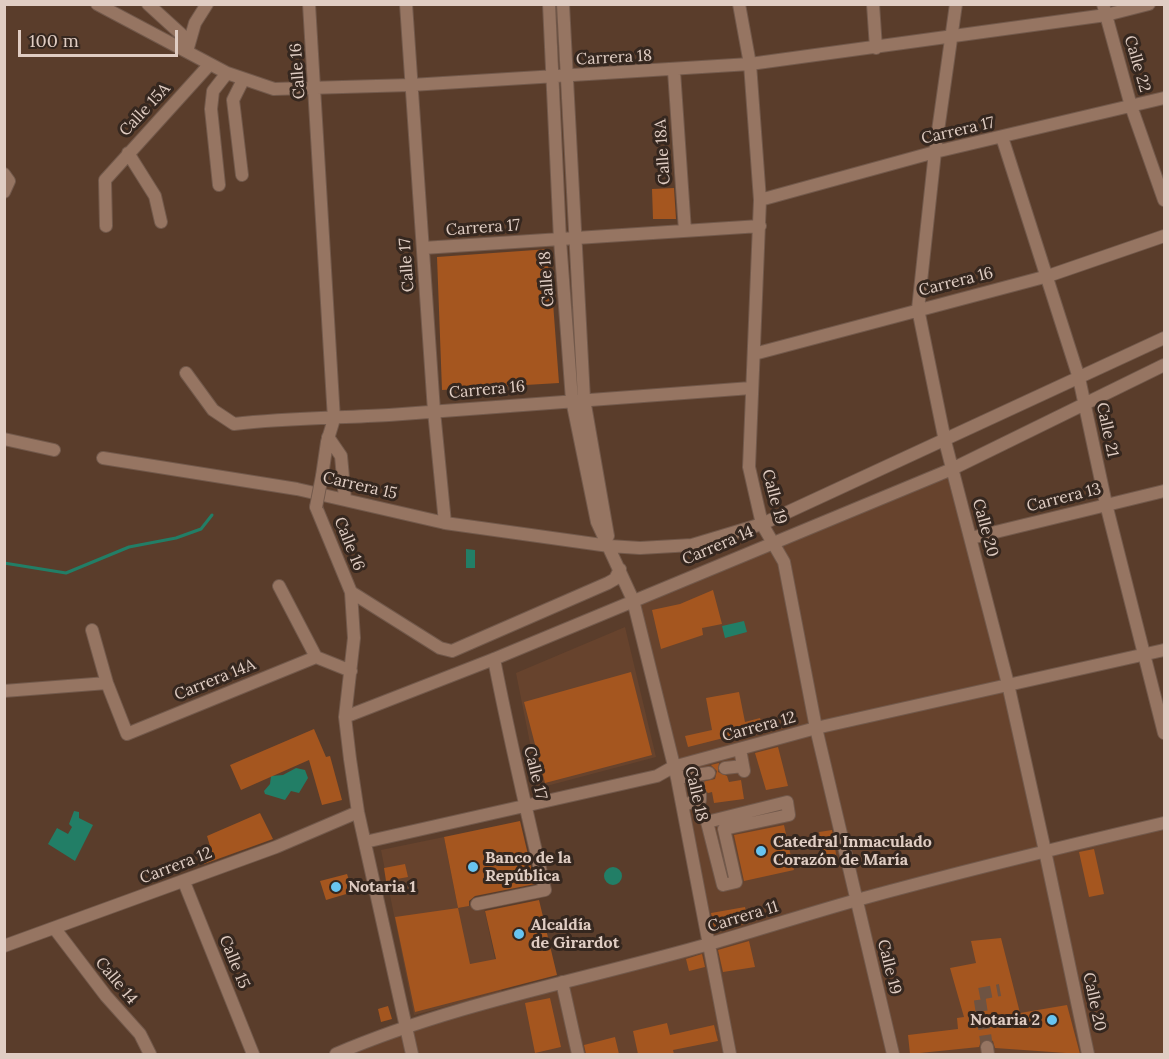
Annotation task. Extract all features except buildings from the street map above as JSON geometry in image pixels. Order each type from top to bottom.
[{"type":"street","name":"Carrera 18","points":[[97,4],[227,73],[274,89],[411,85],[674,71],[750,64],[876,48],[1149,4]]},
{"type":"street","points":[[185,50],[195,22],[207,4]]},
{"type":"street","name":"Calle 16","points":[[309,4],[316,88],[334,419],[328,437],[316,507],[351,591],[354,638],[345,717],[358,812],[412,1054]]},
{"type":"street","name":"Calle 17","points":[[406,4],[434,411],[445,523]]},
{"type":"street","name":"Calle 18","points":[[549,4],[560,240],[578,399],[609,546],[633,600],[683,805],[730,1054]]},
{"type":"street","name":"Calle 18","points":[[563,4],[574,239],[578,399]]},
{"type":"street","name":"Calle 19","points":[[739,4],[750,64],[760,200],[749,467],[762,524],[783,562],[816,728],[893,1054]]},
{"type":"street","points":[[873,4],[876,48]]},
{"type":"street","name":"Calle 20","points":[[956,4],[935,152],[918,309],[945,441],[1008,684],[1046,850],[1088,1054]]},
{"type":"street","points":[[150,5],[182,35],[185,50]]},
{"type":"street","name":"Calle 22","points":[[1104,10],[1131,106],[1164,200]]},
{"type":"street","name":"Calle 15A","points":[[106,226],[105,180],[210,64]]},
{"type":"street","name":"Calle 18A","points":[[674,71],[685,231]]},
{"type":"street","points":[[219,185],[211,109],[213,91],[227,73]]},
{"type":"street","points":[[242,175],[233,100],[243,80]]},
{"type":"street","name":"Carrera 17","points":[[760,200],[935,152],[1164,98]]},
{"type":"street","name":"Calle 21","points":[[1002,137],[1079,378],[1106,504],[1164,733]]},
{"type":"street","points":[[128,153],[155,196],[161,222]]},
{"type":"street","points":[[4,192],[9,185],[6,176]]},
{"type":"street","name":"Carrera 17","points":[[423,248],[760,226]]},
{"type":"street","name":"Carrera 16","points":[[754,354],[1048,276],[1164,236]]},
{"type":"street","name":"Carrera 14","points":[[609,546],[640,548],[692,545],[762,524],[1164,338]]},
{"type":"street","name":"Carrera 14","points":[[345,717],[494,659],[771,542],[952,469],[1164,365]]},
{"type":"street","name":"Carrera 16","points":[[186,373],[213,410],[234,424],[288,417],[334,419],[578,399],[751,388]]},
{"type":"street","points":[[328,437],[341,456],[344,468],[345,499]]},
{"type":"street","points":[[4,439],[54,450]]},
{"type":"street","name":"Carrera 15","points":[[103,458],[238,478],[345,499],[445,523],[609,546]]},
{"type":"street","name":"Carrera 13","points":[[971,538],[1164,491]]},
{"type":"street","points":[[351,591],[440,648],[452,651],[609,583],[615,579],[620,569]]},
{"type":"street","points":[[279,586],[316,657],[351,671]]},
{"type":"street","points":[[4,691],[107,683],[92,630]]},
{"type":"street","name":"Carrera 12","points":[[365,842],[675,773],[740,749],[816,728],[1164,650]]},
{"type":"street","name":"Carrera 14A","points":[[107,683],[127,734],[316,657]]},
{"type":"street","name":"Calle 17","points":[[477,904],[545,890],[526,805],[516,772],[494,659]]},
{"type":"street","points":[[725,768],[744,768],[740,749]]},
{"type":"street","points":[[675,773],[700,776]]},
{"type":"street","points":[[683,805],[700,800],[700,794]]},
{"type":"street","points":[[787,802],[789,815],[724,829],[736,882],[723,885],[707,822],[787,802]]},
{"type":"street","name":"Carrera 12","points":[[4,946],[184,882],[276,847],[358,812]]},
{"type":"street","name":"Carrera 11","points":[[336,1054],[406,1026],[562,982],[708,945],[856,900],[1046,850],[1164,823]]},
{"type":"street","name":"Calle 15","points":[[184,882],[254,1054]]},
{"type":"street","name":"Calle 14","points":[[55,929],[106,996],[140,1034],[150,1054]]},
{"type":"street","points":[[562,982],[578,1054]]},
{"type":"shaded area","points":[[952,469],[1045,850],[1164,823],[1164,1054],[336,1054],[396,1029],[708,945],[674,766],[634,601]]},
{"type":"shaded area","points":[[625,627],[656,757],[539,788],[516,673]]},
{"type":"shaded area","points":[[444,837],[458,908],[483,903],[502,992],[414,1015],[381,850]]},
{"type":"water","points":[[466,549],[475,550],[475,568],[466,568]]},
{"type":"water","points":[[744,621],[747,632],[725,638],[722,626]]},
{"type":"water","points":[[296,768],[305,770],[308,778],[299,793],[291,791],[285,800],[265,794],[264,791],[270,784],[271,776],[283,775]]},
{"type":"water","points":[[74,811],[79,812],[79,818],[93,825],[75,861],[48,844],[57,828],[68,834],[72,827],[69,824]]},
{"type":"water","points":[[613,867],[619,870],[622,876],[619,882],[613,885],[607,882],[604,876],[607,870]]},
{"type":"waterway","points":[[4,563],[66,573],[129,547],[176,538],[201,529],[212,515]]},
{"type":"tunnel","points":[[698,779],[700,794]]},
{"type":"tunnel","points":[[987,1047],[979,994],[1000,990]]},
{"type":"place","name":"Catedral Inmaculado Corazón de María","points":[[761,851]]},
{"type":"place","name":"Banco de la República","points":[[473,867]]},
{"type":"place","name":"Notaria 1","points":[[336,887]]},
{"type":"place","name":"Alcaldía de Girardot","points":[[519,934]]},
{"type":"place","name":"Notaria 2","points":[[1052,1020]]}]
